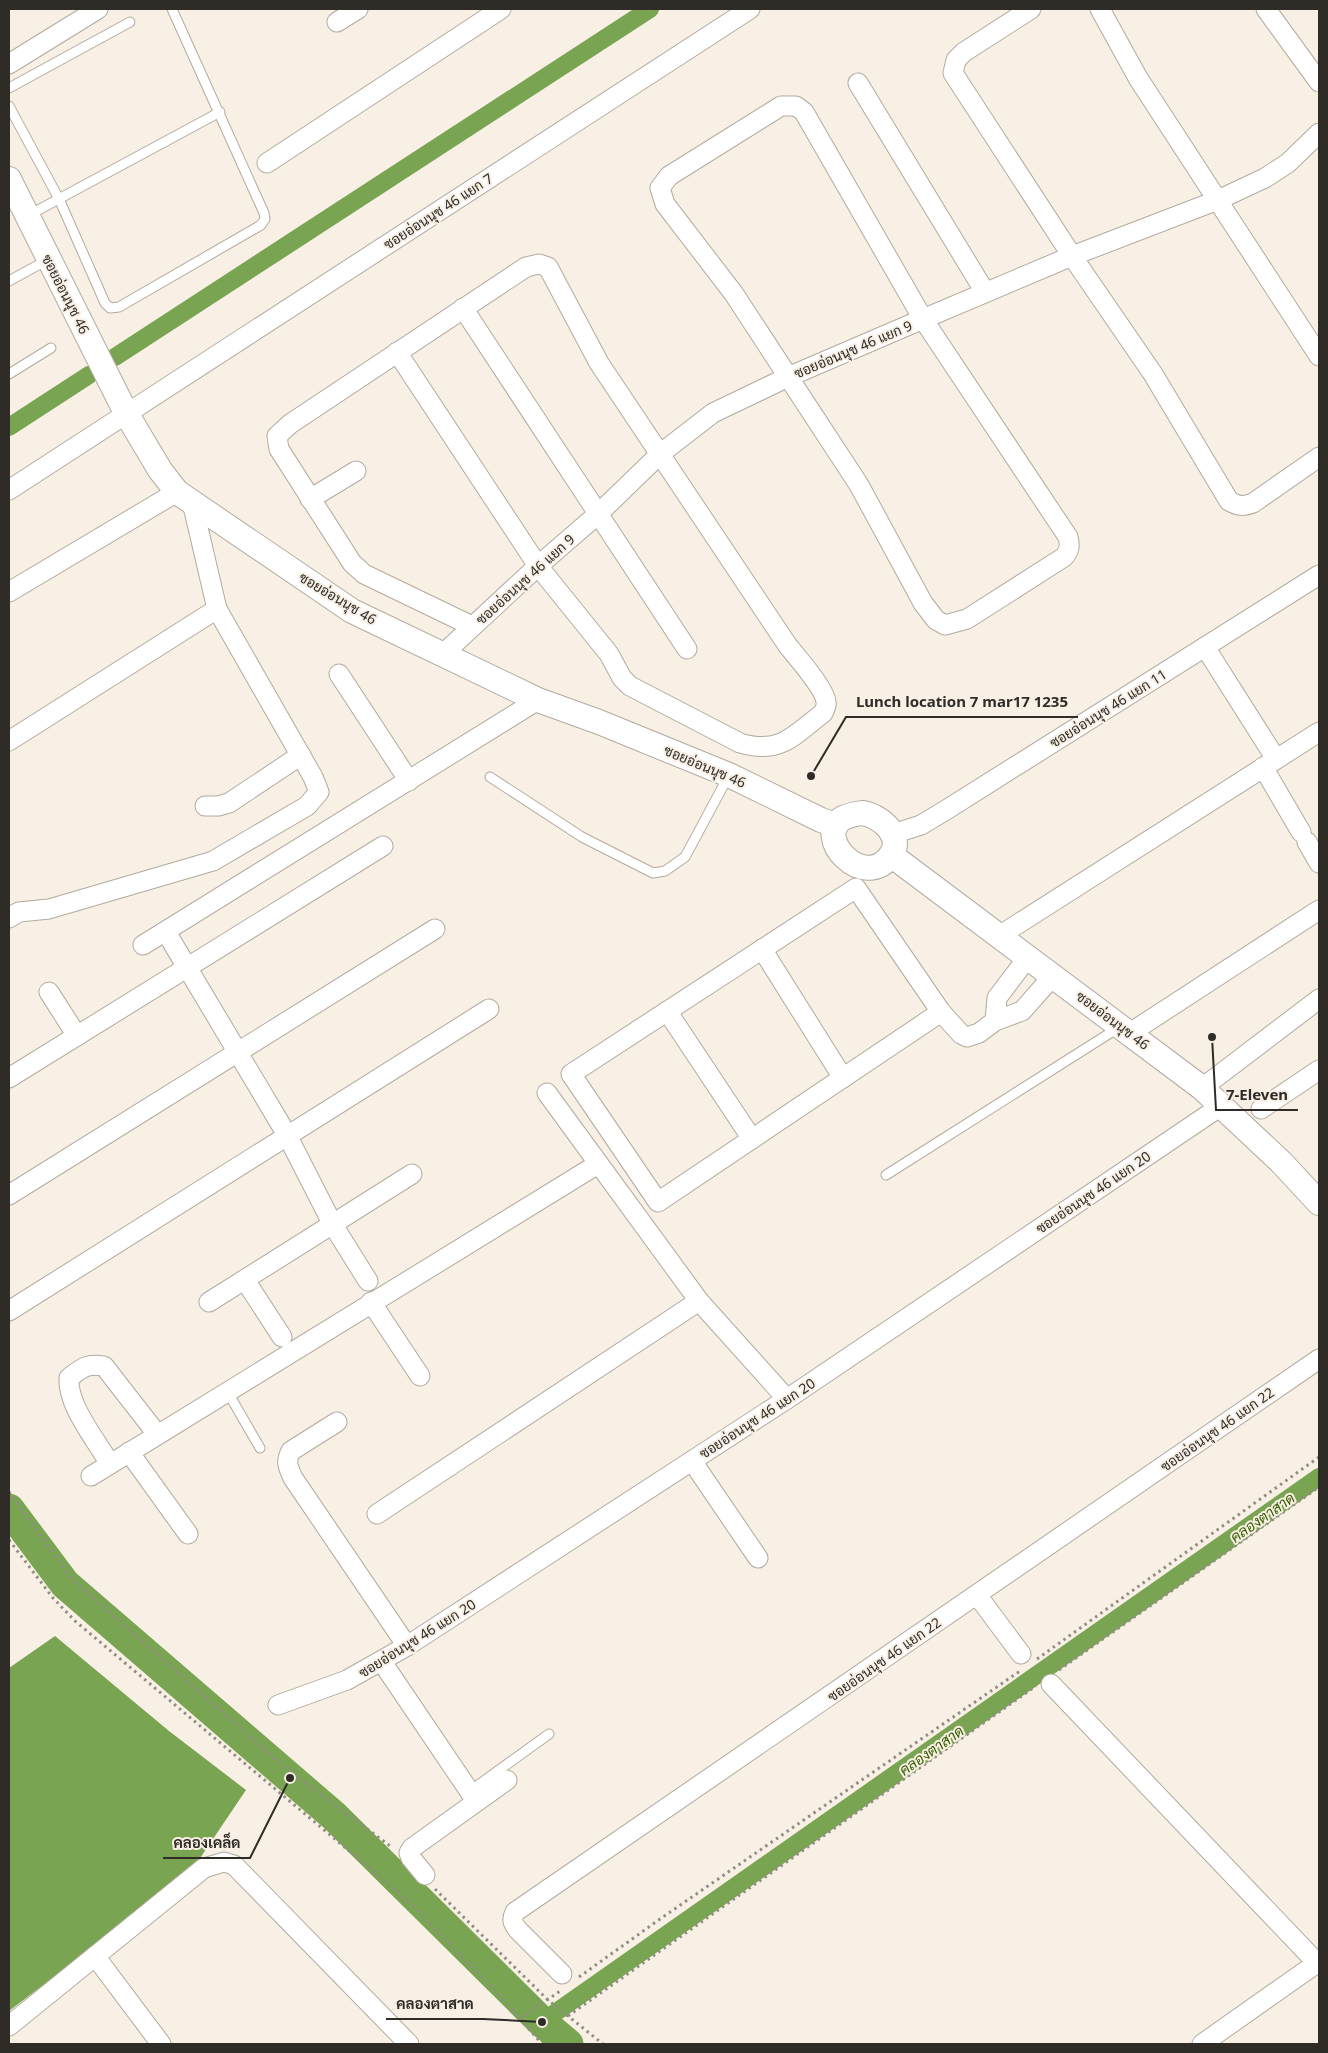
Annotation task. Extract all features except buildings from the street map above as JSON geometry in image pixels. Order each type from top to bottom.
[{"type":"street","points":[[9,64],[98,9]]},
{"type":"street","points":[[337,22],[358,9]]},
{"type":"street","points":[[267,163],[501,9]]},
{"type":"street","name":"ซอยอ่อนนุช 46 แยก 7","points":[[9,490],[750,9]]},
{"type":"street","points":[[1031,9],[964,52],[956,60],[953,73],[1072,256],[1153,374],[1229,500],[1237,505],[1245,506],[1253,503],[1319,458]]},
{"type":"street","points":[[1100,9],[1138,78],[1319,356]]},
{"type":"street","points":[[1266,9],[1319,82]]},
{"type":"street","points":[[858,83],[985,292]]},
{"type":"street","points":[[781,106],[796,106],[804,112],[923,319],[1068,537],[1070,545],[1068,552],[1064,557],[967,619],[945,624],[936,620],[923,603],[859,485],[788,377],[734,294],[665,204],[660,188],[669,176],[781,106]]},
{"type":"street","name":"ซอยอ่อนนุช 46 แยก 9","points":[[443,654],[538,566],[598,514],[660,454],[713,413],[788,377],[985,292],[1072,256],[1218,200],[1265,178],[1288,163],[1319,134]]},
{"type":"street","name":"ซอยอ่อนนุช 46","points":[[9,179],[126,414],[160,470],[184,497],[352,610],[538,700],[599,722],[729,775],[821,820],[836,825]]},
{"type":"street","points":[[397,352],[538,566],[609,654],[622,678],[630,686],[740,743],[756,748],[776,746],[786,741],[826,708],[823,694],[788,646],[599,363],[548,267],[539,264],[526,267],[462,308],[290,424],[277,436],[279,449],[352,563],[364,574],[472,626]]},
{"type":"street","points":[[462,308],[688,649]]},
{"type":"street","points":[[310,498],[356,471]]},
{"type":"street","points":[[9,592],[184,497],[218,609],[301,755],[319,792],[306,806],[212,861],[49,909],[18,912],[9,918]]},
{"type":"street","name":"ซอยอ่อนนุช 46 แยก 11","points":[[892,845],[1319,575]]},
{"type":"street","points":[[9,741],[218,609]]},
{"type":"street","points":[[1205,647],[1270,763],[1304,837],[1319,863]]},
{"type":"street","points":[[339,674],[410,781]]},
{"type":"street","points":[[143,945],[538,700]]},
{"type":"street","points":[[999,936],[1319,732]]},
{"type":"street","points":[[205,806],[218,806],[228,803],[301,755]]},
{"type":"street","points":[[862,813],[872,814],[881,820],[892,845],[878,866],[866,868],[854,865],[845,858],[837,847],[833,834],[836,825],[843,818],[862,813]]},
{"type":"street","name":"ซอยอ่อนนุช 46","points":[[892,845],[999,936],[1202,1088],[1319,1202]]},
{"type":"street","points":[[9,1078],[384,846]]},
{"type":"street","points":[[941,1012],[658,1202],[570,1074],[856,888],[941,1012],[961,1034],[967,1037],[978,1034],[995,1021],[1022,1011],[1053,976]]},
{"type":"street","points":[[1125,1030],[1319,910]]},
{"type":"street","points":[[9,1195],[435,928]]},
{"type":"street","points":[[166,932],[287,1135],[333,1225],[368,1281]]},
{"type":"street","points":[[762,949],[843,1078]]},
{"type":"street","points":[[995,1021],[997,998],[1028,957]]},
{"type":"street","points":[[49,992],[77,1036]]},
{"type":"street","points":[[1202,1088],[1319,1000]]},
{"type":"street","points":[[9,1311],[488,1010]]},
{"type":"street","points":[[667,1011],[752,1139]]},
{"type":"street","points":[[1262,1108],[1319,1070]]},
{"type":"street","points":[[547,1092],[700,1301],[787,1399]]},
{"type":"street","name":"ซอยอ่อนนุช 46 แยก 20","points":[[278,1705],[348,1680],[382,1662],[787,1399],[1222,1106]]},
{"type":"street","points":[[91,1476],[598,1164]]},
{"type":"street","points":[[209,1302],[412,1174]]},
{"type":"street","points":[[245,1280],[282,1338]]},
{"type":"street","points":[[377,1514],[700,1301]]},
{"type":"street","points":[[371,1302],[420,1376]]},
{"type":"street","name":"ซอยอ่อนนุช 46 แยก 22","points":[[566,1982],[518,1930],[513,1918],[515,1912],[1319,1358]]},
{"type":"street","points":[[110,1464],[74,1406],[68,1387],[69,1378],[80,1369],[92,1364],[104,1366],[157,1434]]},
{"type":"street","points":[[337,1422],[291,1451],[287,1458],[287,1466],[293,1478],[407,1646]]},
{"type":"street","points":[[129,1452],[188,1534]]},
{"type":"street","points":[[692,1461],[758,1558]]},
{"type":"street","points":[[977,1594],[1026,1661]]},
{"type":"street","points":[[382,1662],[473,1796]]},
{"type":"street","points":[[1050,1679],[1318,1964],[1202,2044]]},
{"type":"street","points":[[429,1881],[411,1858],[409,1853],[412,1848],[473,1796],[507,1780]]},
{"type":"street","points":[[9,2026],[204,1868],[224,1862],[234,1865],[409,2044]]},
{"type":"street","points":[[95,1956],[161,2044]]},
{"type":"lane","points":[[9,106],[59,199],[105,303],[110,308],[119,308],[261,224],[265,219],[220,112],[172,9]]},
{"type":"lane","points":[[9,88],[130,22]]},
{"type":"lane","points":[[27,215],[220,112]]},
{"type":"lane","points":[[9,281],[49,259]]},
{"type":"lane","points":[[9,374],[51,348]]},
{"type":"lane","points":[[490,777],[582,837],[653,872],[665,872],[686,857],[729,775]]},
{"type":"lane","points":[[886,1175],[1125,1030]]},
{"type":"lane","points":[[227,1391],[260,1448]]},
{"type":"lane","points":[[473,1796],[549,1734]]},
{"type":"path","points":[[520,2019],[548,2000],[566,1982],[660,1919],[1319,1457]]},
{"type":"path","points":[[568,2016],[1050,1679],[1319,1486]]},
{"type":"path","points":[[9,1492],[74,1581],[285,1768],[398,1853]]},
{"type":"path","points":[[9,1540],[53,1598],[75,1621],[404,1897],[542,2044]]},
{"type":"path","points":[[429,1881],[548,2000],[603,2044]]},
{"type":"shaded area","points":[[55,1636],[169,1731],[246,1790],[190,1873],[9,2011],[9,1668]]},
{"type":"waterway","points":[[115,357],[650,9]]},
{"type":"waterway","points":[[9,427],[89,375]]},
{"type":"waterway","name":"คลองตาสาด","points":[[542,2022],[1319,1477]]},
{"type":"waterway","points":[[9,1509],[65,1584],[334,1816],[542,2022],[568,2044]]},
{"type":"place","name":"Lunch location 7 mar17 1235","points":[[811,776]]},
{"type":"place","name":"7-Eleven","points":[[1212,1037]]},
{"type":"place","name":"คลองเคล็ด","points":[[290,1778]]},
{"type":"place","name":"คลองตาสาด","points":[[542,2022]]}]
